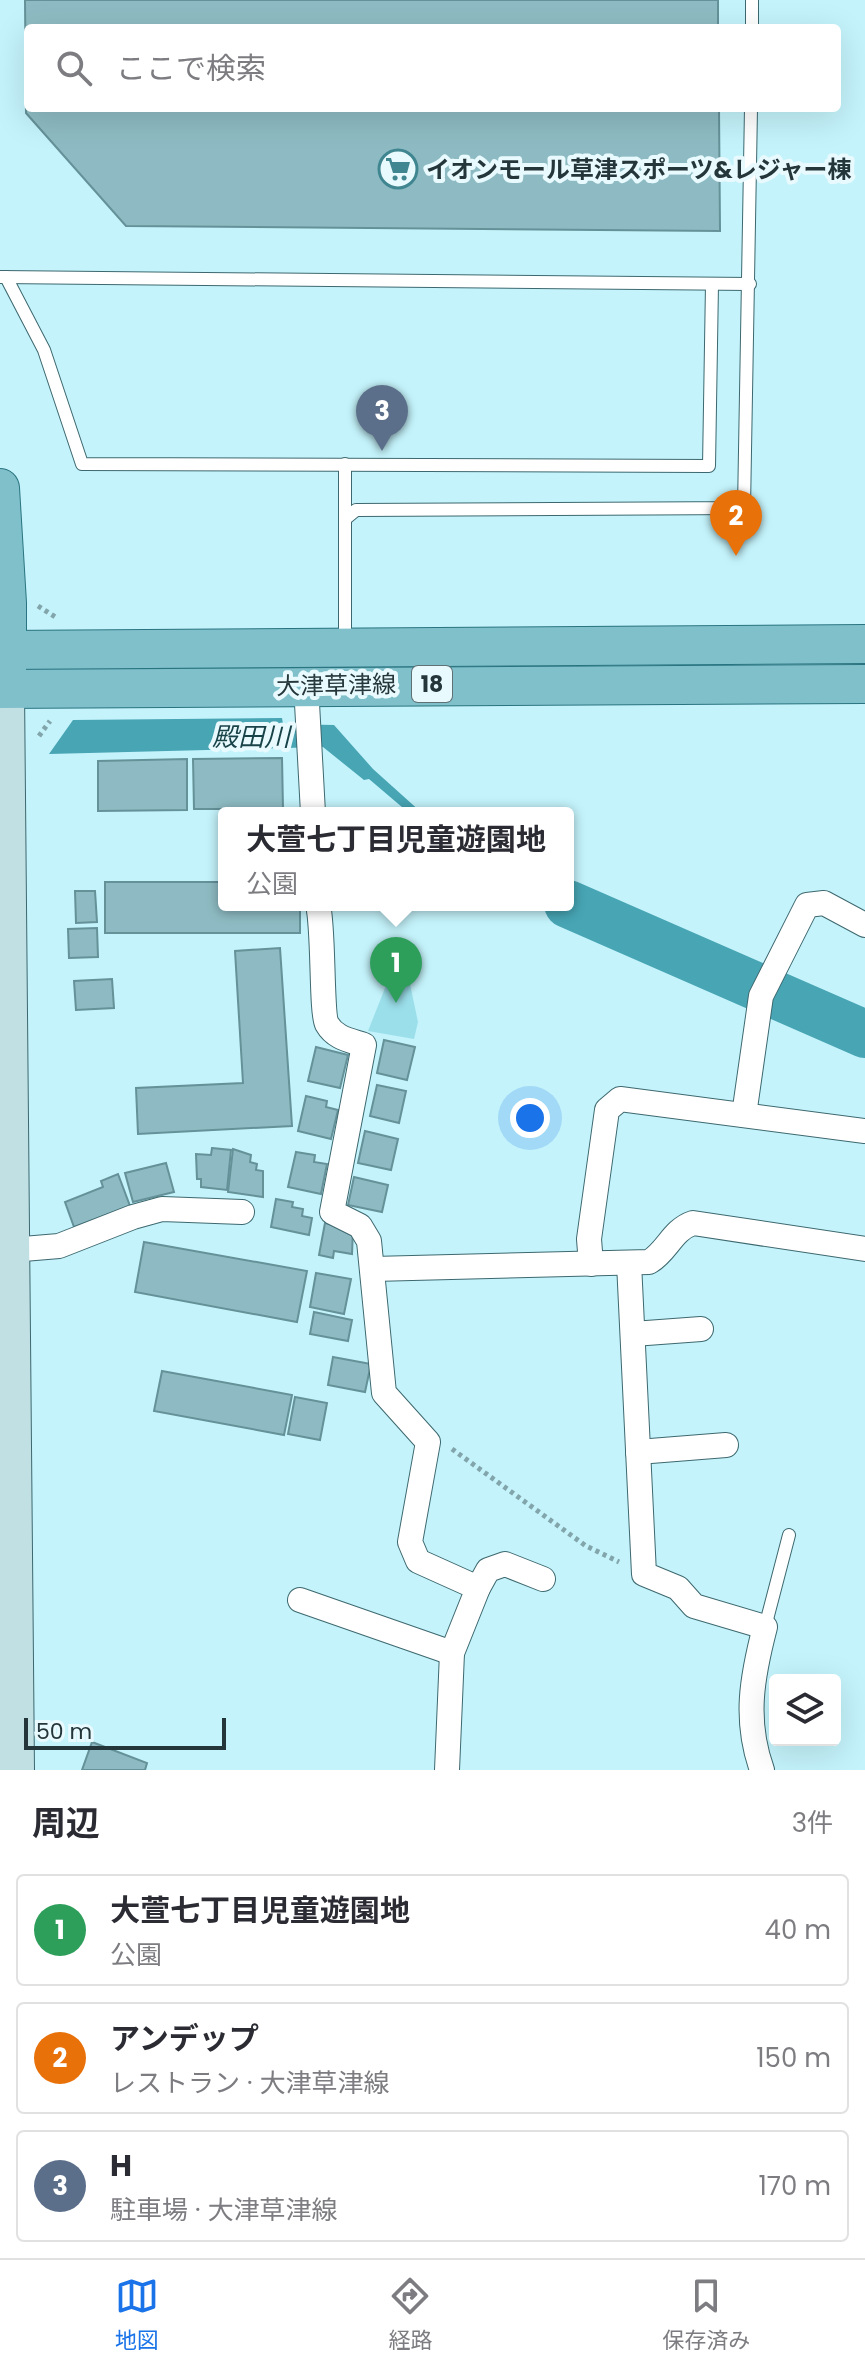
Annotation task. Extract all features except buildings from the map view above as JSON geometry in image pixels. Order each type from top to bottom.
[{"type":"main road","points":[[0,488],[3,689]]},
{"type":"main road","name":"大津草津線","points":[[3,650],[865,644]]},
{"type":"main road","name":"大津草津線","points":[[3,689],[307,700],[865,684]]},
{"type":"street","points":[[3,689],[17,1770]]},
{"type":"street","points":[[307,700],[313,807]]},
{"type":"street","points":[[744,1115],[761,996],[807,905],[824,903],[861,914]]},
{"type":"street","points":[[319,911],[323,928],[325,1021],[338,1037],[364,1045],[332,1212],[360,1226],[369,1241],[384,1393],[428,1442],[410,1542],[418,1561],[478,1588]]},
{"type":"street","points":[[591,1264],[589,1239],[607,1110],[620,1099],[865,1131]]},
{"type":"street","points":[[11,1250],[59,1246],[162,1209],[242,1212]]},
{"type":"street","points":[[373,1269],[649,1262],[658,1257],[681,1227],[693,1223],[865,1249]]},
{"type":"street","points":[[629,1263],[644,1574],[678,1588],[694,1606],[765,1627],[749,1710],[753,1745],[762,1770]]},
{"type":"street","points":[[633,1334],[701,1329]]},
{"type":"street","points":[[638,1452],[726,1445]]},
{"type":"street","points":[[447,1770],[452,1653],[478,1588],[488,1570],[505,1564],[543,1579]]},
{"type":"street","points":[[300,1600],[452,1653]]},
{"type":"lane","points":[[752,0],[752,24]]},
{"type":"lane","points":[[345,519],[356,510],[375,508],[744,508],[751,112]]},
{"type":"lane","points":[[712,284],[709,466],[82,464],[44,350],[3,277],[750,284]]},
{"type":"lane","points":[[345,464],[345,646]]},
{"type":"lane","points":[[765,1627],[789,1535]]},
{"type":"path","points":[[35,604],[67,625]]},
{"type":"path","points":[[428,1442],[449,1447],[586,1546],[644,1574]]},
{"type":"shaded area","points":[[389,978],[410,984],[418,1022],[414,1039],[368,1031]]},
{"type":"water","points":[[282,718],[283,724],[334,725],[373,769],[415,807],[402,807],[323,747],[49,754],[73,720]]},
{"type":"waterway","name":"殿田川","points":[[574,907],[865,1034]]},
{"type":"place","name":"イオンモール草津スポーツ&レジャー棟","points":[[398,169]]},
{"type":"place","name":"H","points":[[382,451]]},
{"type":"place","name":"アンデップ","points":[[736,556]]},
{"type":"place","name":"大萱七丁目児童遊園地","points":[[396,1003]]}]
